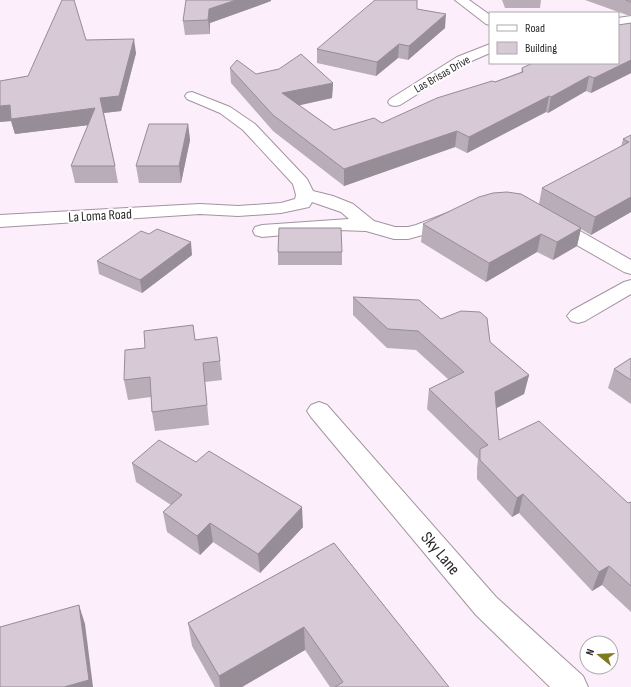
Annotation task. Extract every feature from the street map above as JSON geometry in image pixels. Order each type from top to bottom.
[{"type":"street","points":[[461,0],[489,20]]},
{"type":"street","points":[[619,22],[631,20]]},
{"type":"street","name":"Las Brisas Drive","points":[[395,102],[462,60],[489,48]]},
{"type":"street","points":[[192,96],[225,110],[249,127],[300,183],[305,195],[327,200],[347,208],[367,225]]},
{"type":"street","name":"La Loma Road","points":[[0,221],[200,210],[238,211],[281,208],[303,203],[305,195]]},
{"type":"street","points":[[262,231],[338,224],[367,225],[394,233],[408,233],[423,229],[468,211]]},
{"type":"street","points":[[538,214],[631,268]]},
{"type":"street","points":[[578,316],[631,286]]},
{"type":"street","name":"Sky Lane","points":[[319,411],[486,606],[572,687]]},
{"type":"building","points":[[62,0],[74,0],[86,40],[134,39],[119,96],[100,98],[115,166],[71,166],[95,108],[11,119],[10,105],[0,106],[0,81],[28,76]]},
{"type":"building","points":[[186,0],[236,0],[209,9],[208,20],[183,21]]},
{"type":"building","points":[[375,0],[417,0],[417,9],[446,14],[409,46],[399,44],[377,62],[317,49]]},
{"type":"building","points":[[631,23],[631,60],[594,78],[589,76],[551,97],[549,96],[469,137],[457,131],[344,169],[273,115],[230,68],[237,60],[256,74],[279,69],[301,54],[333,83],[282,93],[334,130],[374,118],[382,123],[437,98],[492,81],[495,82],[523,72],[522,68],[531,64],[619,64],[619,25]]},
{"type":"building","points":[[149,124],[188,124],[179,166],[136,166]]},
{"type":"building","points":[[631,135],[631,197],[595,217],[542,188],[629,142],[623,139]]},
{"type":"building","points":[[507,192],[521,194],[581,228],[557,242],[541,234],[489,263],[423,224],[479,197],[493,193]]},
{"type":"building","points":[[279,228],[341,228],[342,252],[278,252]]},
{"type":"building","points":[[157,229],[191,242],[140,280],[97,261],[141,231],[149,234]]},
{"type":"building","points":[[353,297],[419,300],[441,319],[461,311],[480,312],[487,318],[490,342],[529,375],[495,392],[499,440],[539,421],[628,503],[631,502],[631,586],[609,566],[599,572],[523,494],[517,498],[480,460],[480,449],[488,445],[429,389],[464,372],[418,331],[388,329]]},
{"type":"building","points":[[193,325],[195,340],[217,337],[220,361],[203,363],[207,405],[152,412],[150,377],[124,380],[125,350],[145,348],[144,331]]},
{"type":"building","points":[[631,358],[631,380],[614,369]]},
{"type":"building","points":[[159,440],[196,462],[209,451],[302,507],[258,554],[210,523],[197,536],[163,512],[182,495],[132,463]]},
{"type":"building","points":[[334,543],[449,687],[335,687],[343,682],[304,627],[219,676],[188,623]]},
{"type":"building","points":[[79,605],[89,680],[64,687],[0,687],[0,627]]}]
